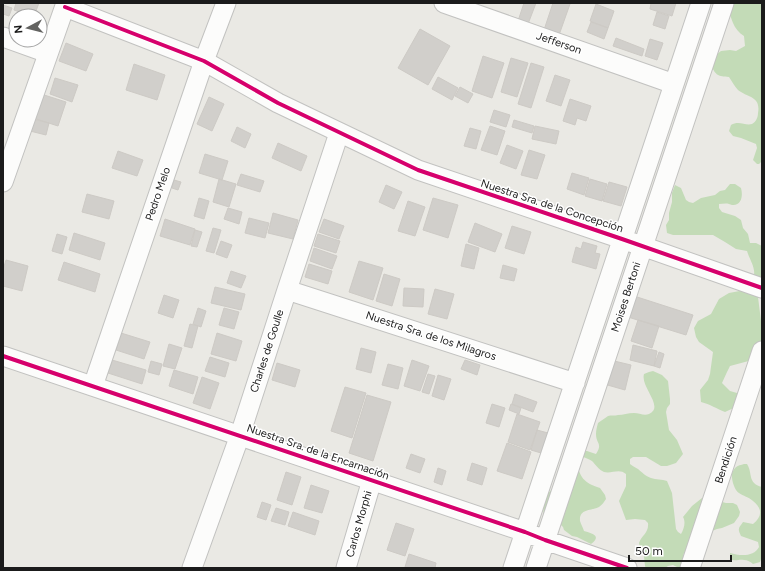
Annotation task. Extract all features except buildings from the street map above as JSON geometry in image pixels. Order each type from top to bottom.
[{"type":"street","name":"Pedro Melo","points":[[93,386],[204,61],[226,3]]},
{"type":"street","name":"Jefferson","points":[[444,3],[674,84]]},
{"type":"street","name":"Moises Bertoni","points":[[513,568],[701,3]]},
{"type":"street","name":"Moises Bertoni","points":[[536,568],[724,3]]},
{"type":"street","name":"Nuestra Sra. de la Concepción","points":[[65,5],[204,61],[278,103],[418,170],[762,288]]},
{"type":"street","points":[[3,182],[65,5]]},
{"type":"street","points":[[3,37],[48,53]]},
{"type":"street","name":"Charles de Goulle","points":[[192,568],[240,435],[339,133]]},
{"type":"street","name":"Nuestra Sra. de los Milagros","points":[[287,290],[575,383]]},
{"type":"street","name":"Bendición","points":[[690,568],[762,352]]},
{"type":"street","name":"Nuestra Sra. de la Encarnación","points":[[3,356],[240,435],[627,568]]},
{"type":"street","name":"Carlos Morphi","points":[[346,568],[372,480]]},
{"type":"green space","points":[[730,3],[762,3],[762,161],[759,164],[753,160],[757,148],[756,144],[733,136],[729,131],[731,125],[739,123],[752,124],[755,122],[758,115],[758,103],[753,98],[738,90],[729,77],[720,76],[716,73],[711,65],[716,55],[721,51],[736,51],[745,46],[744,36],[735,27],[728,10]]},
{"type":"green space","points":[[730,184],[735,184],[741,188],[741,200],[735,205],[719,204],[719,208],[722,212],[735,216],[741,220],[743,228],[748,234],[750,243],[756,243],[762,246],[762,297],[753,279],[754,268],[747,251],[736,249],[713,235],[673,235],[667,233],[666,225],[669,220],[672,193],[675,185],[681,188],[686,200],[693,203],[701,198],[715,195],[720,191],[725,190]]},
{"type":"green space","points":[[745,290],[758,297],[762,329],[762,353],[756,359],[730,366],[722,383],[730,391],[737,393],[741,401],[738,406],[725,412],[701,402],[700,390],[708,380],[713,352],[699,342],[694,328],[698,321],[711,314],[719,299],[729,293]]},
{"type":"green space","points":[[653,371],[662,375],[668,381],[670,404],[666,412],[669,430],[677,440],[683,454],[676,463],[667,466],[661,466],[646,457],[633,457],[630,459],[630,464],[653,479],[667,481],[672,493],[676,529],[681,534],[684,526],[683,517],[692,506],[702,498],[733,503],[737,505],[740,512],[734,523],[712,531],[687,553],[684,553],[683,557],[690,560],[691,568],[679,568],[673,565],[665,568],[646,568],[643,547],[640,547],[639,543],[646,532],[648,523],[645,520],[626,520],[619,501],[626,486],[626,474],[621,471],[604,472],[592,461],[583,457],[577,461],[579,471],[583,479],[600,488],[606,499],[599,507],[584,512],[580,517],[584,531],[596,536],[596,538],[591,544],[572,536],[564,530],[560,524],[545,521],[544,516],[543,507],[547,495],[553,489],[580,451],[587,451],[596,454],[599,448],[596,437],[598,423],[608,416],[634,413],[647,415],[653,411],[653,402],[645,385],[644,374]]},
{"type":"green space","points":[[747,464],[749,467],[754,483],[762,487],[762,556],[760,562],[753,564],[746,560],[730,559],[730,553],[746,555],[754,553],[759,547],[758,542],[741,536],[739,531],[739,528],[743,522],[753,524],[760,516],[760,510],[756,504],[750,498],[737,491],[733,484],[732,472],[736,467]]},
{"type":"cycle path","points":[[65,7],[204,61],[278,103],[418,170],[762,288]]},
{"type":"cycle path","points":[[3,356],[525,532],[627,568]]}]
